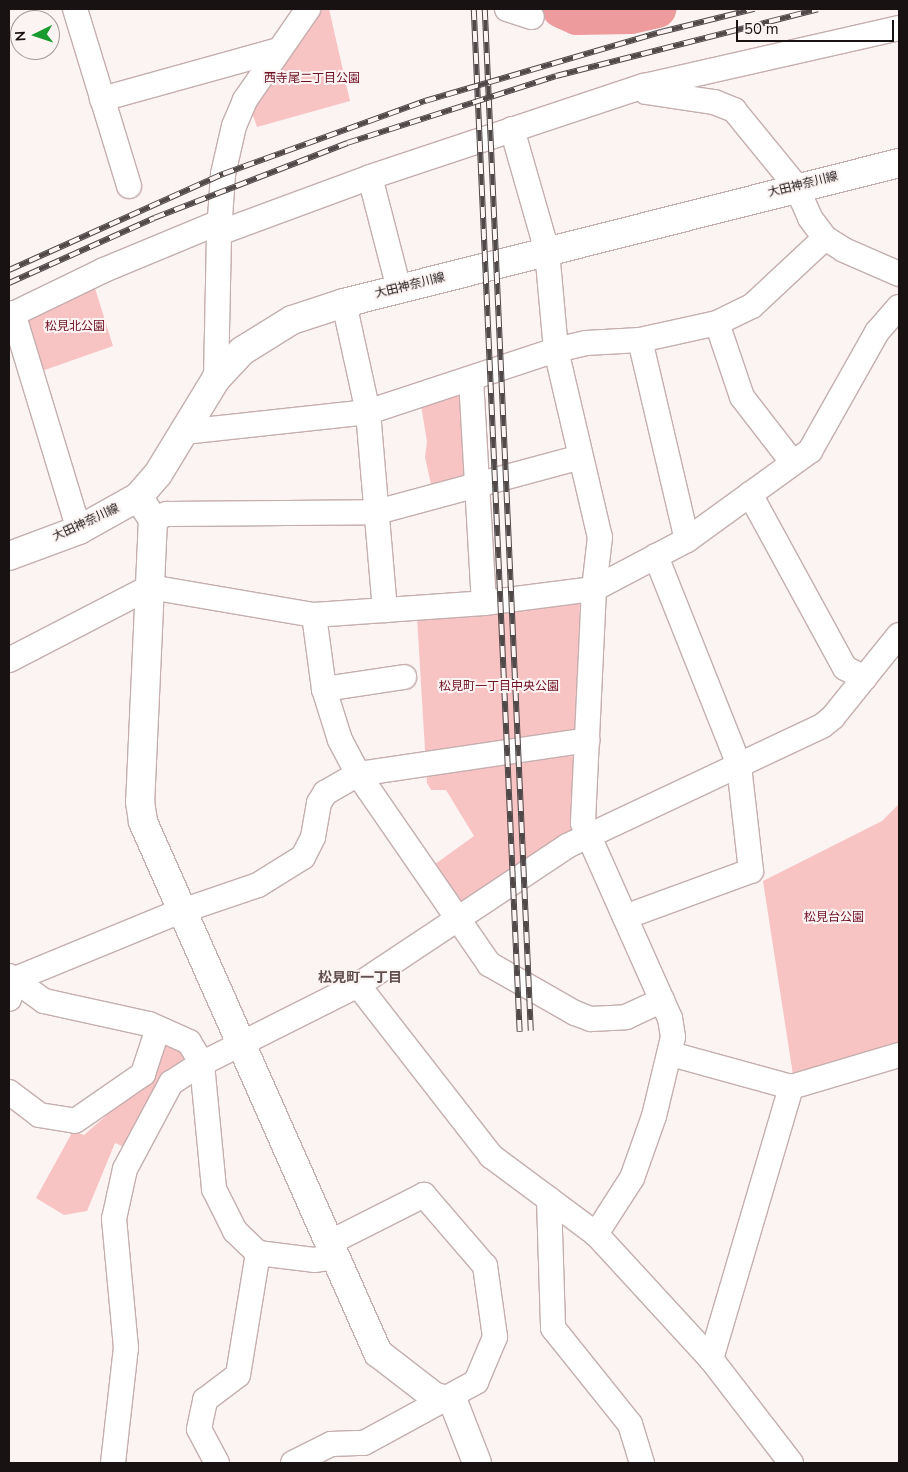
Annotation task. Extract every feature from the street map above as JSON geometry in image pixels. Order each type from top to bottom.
[{"type":"street","points":[[75,9],[129,186]]},
{"type":"street","points":[[216,379],[223,174],[234,126],[245,100],[308,9]]},
{"type":"street","points":[[507,9],[532,17]]},
{"type":"street","points":[[79,530],[11,315],[104,270],[370,176],[512,129],[630,91],[899,28]]},
{"type":"street","points":[[102,99],[279,50]]},
{"type":"street","points":[[630,91],[684,96],[734,110],[755,132],[796,186],[810,218],[825,238],[844,250],[899,274]]},
{"type":"street","points":[[512,129],[547,251],[556,350],[600,537],[594,589],[583,823],[670,1018],[671,1054],[632,1178],[596,1234]]},
{"type":"street","name":"大田神奈川線","points":[[9,556],[79,530],[138,497],[158,474],[216,379],[242,351],[292,320],[344,303],[796,186],[899,162]]},
{"type":"street","points":[[370,176],[399,289]]},
{"type":"street","points":[[184,432],[368,412],[471,380],[556,350],[586,343],[640,340],[717,323],[752,306],[825,238]]},
{"type":"street","points":[[344,303],[368,412],[385,610]]},
{"type":"street","points":[[9,660],[150,586],[314,615],[484,603],[594,589],[687,540],[793,463],[818,440],[877,332],[899,307]]},
{"type":"street","points":[[717,323],[742,397],[793,463]]},
{"type":"street","points":[[640,340],[687,540]]},
{"type":"street","points":[[471,380],[484,603]]},
{"type":"street","points":[[153,519],[168,514],[377,512],[477,487],[581,457]]},
{"type":"street","points":[[750,494],[845,668],[864,678]]},
{"type":"street","points":[[138,497],[153,519],[140,802],[142,822],[378,1353],[435,1397],[453,1401],[477,1463]]},
{"type":"street","points":[[625,917],[751,871],[738,765],[656,556]]},
{"type":"street","points":[[314,615],[324,689],[340,740],[358,774],[489,964],[575,1013],[591,1019],[626,1017],[662,1000]]},
{"type":"street","points":[[113,1463],[126,1348],[114,1219],[125,1169],[171,1084],[202,1064],[241,1046],[358,985],[567,846],[822,726],[899,635]]},
{"type":"street","points":[[324,689],[404,677]]},
{"type":"street","points":[[10,985],[182,911],[258,885],[303,857],[313,837],[319,803],[325,793],[358,774],[587,740]]},
{"type":"street","points":[[10,985],[44,1001],[158,1028],[189,1042],[202,1064],[214,1188],[235,1231],[258,1253],[314,1260],[424,1195],[485,1266],[491,1266],[496,1337],[476,1382],[364,1443],[331,1444],[293,1463]]},
{"type":"street","points":[[358,985],[490,1156],[537,1194],[596,1234],[710,1359],[783,1460]]},
{"type":"street","points":[[9,1092],[39,1115],[75,1120],[143,1074],[158,1028]]},
{"type":"street","points":[[671,1054],[791,1087],[899,1055]]},
{"type":"street","points":[[710,1359],[791,1087]]},
{"type":"street","points":[[537,1194],[553,1328],[630,1424],[642,1463]]},
{"type":"street","points":[[216,1463],[199,1429],[205,1400],[238,1375],[258,1253]]},
{"type":"green space","name":"西寺尾二丁目公園","points":[[322,9],[329,9],[350,101],[257,127],[251,110]]},
{"type":"green space","name":"松見北公園","points":[[94,285],[113,346],[39,372],[22,319]]},
{"type":"green space","points":[[456,394],[465,400],[469,475],[432,489],[425,457],[427,442],[421,405]]},
{"type":"green space","name":"松見町一丁目中央公園","points":[[580,599],[574,836],[459,908],[431,867],[474,836],[446,790],[431,790],[427,783],[417,617]]},
{"type":"green space","name":"松見台公園","points":[[899,804],[899,1047],[793,1075],[763,881],[882,821]]},
{"type":"green space","points":[[168,1039],[188,1055],[185,1064],[124,1147],[115,1143],[87,1211],[64,1215],[36,1198],[73,1131],[84,1135],[145,1082]]},
{"type":"waterway","points":[[561,9],[577,16],[631,15],[657,9]]},
{"type":"railway","points":[[474,9],[520,1032]]},
{"type":"railway","points":[[485,9],[531,1031]]},
{"type":"railway","points":[[9,270],[223,174],[425,101],[661,32],[754,9]]},
{"type":"railway","points":[[9,283],[154,218],[347,143],[556,76],[818,9]]},
{"type":"district","name":"松見町一丁目","points":[[360,978]]}]
